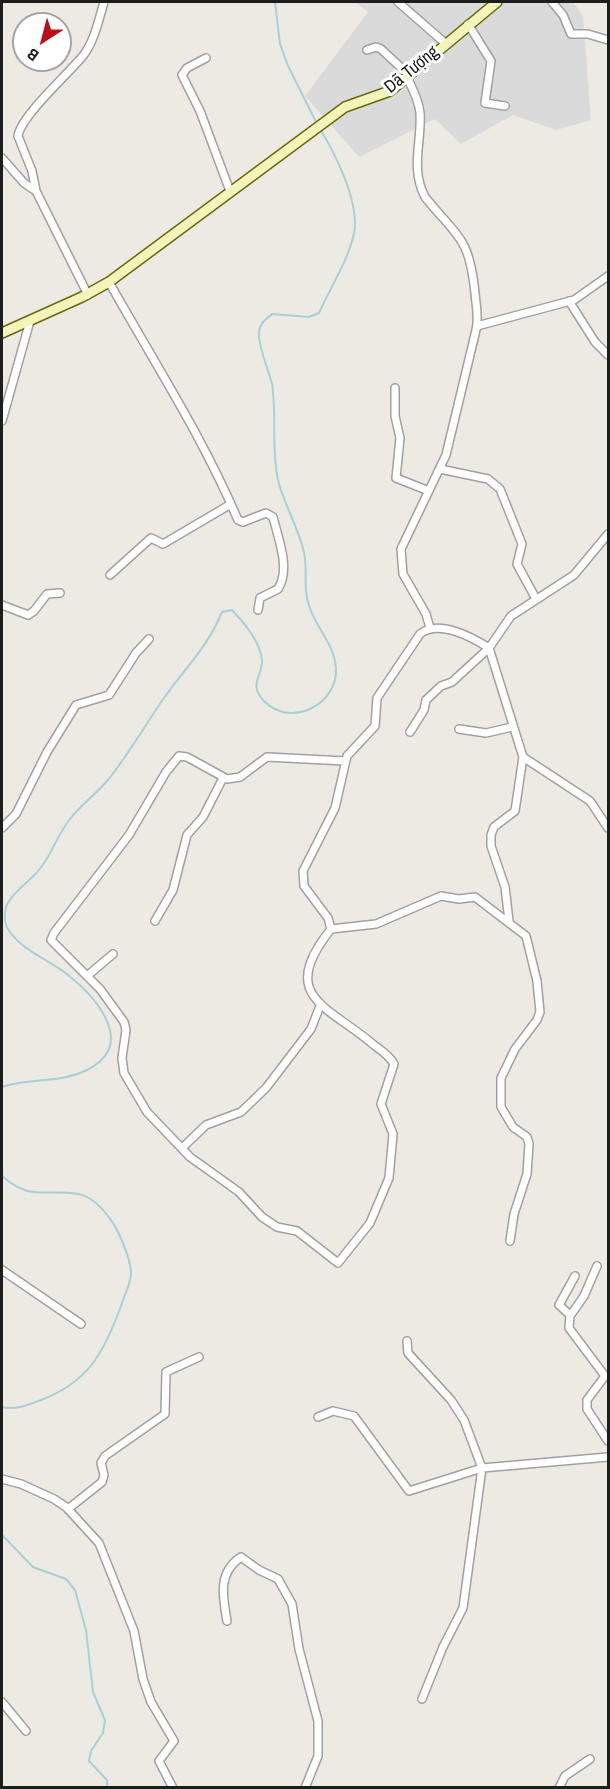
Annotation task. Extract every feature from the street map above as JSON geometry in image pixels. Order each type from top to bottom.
[{"type":"street","points":[[88,295],[36,191],[32,171],[19,141],[21,126],[81,58],[92,37],[104,2]]},
{"type":"street","points":[[398,2],[445,43]]},
{"type":"street","name":"Dã Tượng","points":[[2,333],[88,295],[109,282],[320,124],[351,104],[382,95],[496,2]]},
{"type":"street","points":[[552,2],[563,15],[571,34],[588,34],[609,40]]},
{"type":"street","points":[[468,24],[491,61],[484,102],[505,106]]},
{"type":"street","points":[[368,50],[372,47],[381,49],[408,76],[420,113],[416,153],[420,188],[466,246],[473,279],[477,326],[460,400],[440,469],[402,546],[401,556],[407,584],[426,614],[430,628]]},
{"type":"street","points":[[206,58],[183,71],[182,75],[200,111],[230,191]]},
{"type":"street","points":[[2,158],[24,183],[36,191]]},
{"type":"street","points":[[477,326],[569,301],[609,276]]},
{"type":"street","points":[[109,282],[189,417],[240,522],[266,513],[273,517],[284,576],[278,589],[260,598],[258,610]]},
{"type":"street","points":[[569,301],[586,329],[609,355]]},
{"type":"street","points":[[2,421],[30,321]]},
{"type":"street","points":[[394,388],[395,416],[400,438],[396,478],[429,491]]},
{"type":"street","points":[[440,469],[484,477],[500,489],[522,544],[517,564],[536,599]]},
{"type":"street","points":[[110,574],[150,538],[163,544],[231,504]]},
{"type":"street","points":[[410,732],[424,710],[426,700],[441,687],[452,682],[489,648],[511,616],[562,584],[581,569],[609,534]]},
{"type":"street","points":[[2,605],[28,615],[47,594],[60,593]]},
{"type":"street","points":[[331,929],[328,918],[307,892],[303,876],[335,808],[345,761],[375,726],[378,696],[420,634],[430,628],[464,633],[489,648],[496,663],[512,727],[523,757],[515,811],[494,827],[491,836],[491,846],[504,882],[509,921]]},
{"type":"street","points":[[2,828],[16,814],[47,752],[76,705],[109,696],[136,653],[149,639]]},
{"type":"street","points":[[459,729],[486,733],[512,727]]},
{"type":"street","points":[[345,761],[267,757],[240,777],[223,778],[187,756],[177,758],[129,835],[54,933],[52,940],[107,997],[125,1026],[122,1058],[126,1080],[147,1112],[198,1164],[239,1192],[272,1225],[297,1231],[335,1261],[341,1262],[370,1224],[389,1178],[393,1134],[381,1104],[394,1064],[368,1040],[320,1006],[308,988],[308,970],[314,953],[331,929],[376,924],[446,895],[459,899],[475,897],[509,921],[528,940],[537,981],[540,1012],[537,1021],[515,1049],[501,1078],[501,1107],[513,1127],[526,1137],[529,1144],[527,1173],[514,1214],[510,1241]]},
{"type":"street","points":[[523,757],[590,801],[609,828]]},
{"type":"street","points":[[155,921],[173,890],[186,835],[203,817],[223,778]]},
{"type":"street","points":[[87,976],[113,954]]},
{"type":"street","points":[[182,1148],[206,1125],[242,1112],[266,1088],[311,1029],[320,1006]]},
{"type":"street","points":[[597,1266],[584,1296],[570,1316],[569,1328],[605,1376],[588,1400],[587,1409],[609,1441]]},
{"type":"street","points":[[2,1270],[81,1324]]},
{"type":"street","points":[[570,1316],[559,1305],[575,1276]]},
{"type":"street","points":[[407,1341],[408,1353],[451,1400],[464,1420],[482,1468],[463,1608],[442,1647],[422,1699]]},
{"type":"street","points":[[68,1509],[102,1482],[104,1475],[101,1462],[105,1456],[165,1414],[166,1372],[199,1357]]},
{"type":"street","points":[[318,1417],[333,1411],[354,1416],[409,1491],[482,1468],[609,1457]]},
{"type":"street","points":[[2,1479],[38,1491],[68,1509],[101,1548],[134,1630],[143,1679],[152,1702],[174,1741],[159,1761],[173,1788]]},
{"type":"street","points":[[227,1622],[222,1586],[224,1578],[235,1561],[241,1557],[259,1570],[278,1579],[289,1596],[299,1649],[318,1721],[318,1756],[305,1788]]},
{"type":"street","points":[[2,1702],[26,1731]]},
{"type":"street","points":[[559,1788],[565,1776],[590,1759]]},
{"type":"shaded area","points":[[355,2],[573,2],[583,16],[591,120],[556,130],[513,115],[461,144],[435,119],[359,157],[305,96],[368,12]]},
{"type":"waterway","points":[[275,2],[280,44],[288,66],[317,124]]},
{"type":"waterway","points":[[2,1087],[75,1075],[101,1061],[109,1049],[111,1036],[101,1009],[68,975],[16,939],[6,923],[6,907],[13,896],[42,866],[70,819],[116,770],[164,698],[203,647],[222,612],[232,610],[255,639],[262,660],[256,685],[257,690],[265,702],[276,709],[288,713],[311,708],[322,701],[330,692],[335,681],[336,668],[332,650],[308,602],[304,553],[278,480],[272,384],[259,337],[262,324],[272,314],[309,317],[319,313],[352,242],[355,221],[350,193],[339,165],[320,129]]},
{"type":"waterway","points":[[2,1176],[25,1190],[74,1193],[91,1199],[116,1227],[131,1271],[129,1284],[115,1323],[101,1351],[83,1374],[58,1393],[41,1400],[17,1407],[2,1407]]},
{"type":"waterway","points":[[2,1535],[33,1567],[66,1579],[75,1590],[86,1630],[93,1692],[105,1720],[103,1733],[91,1751],[89,1761],[107,1780],[107,1788]]}]
